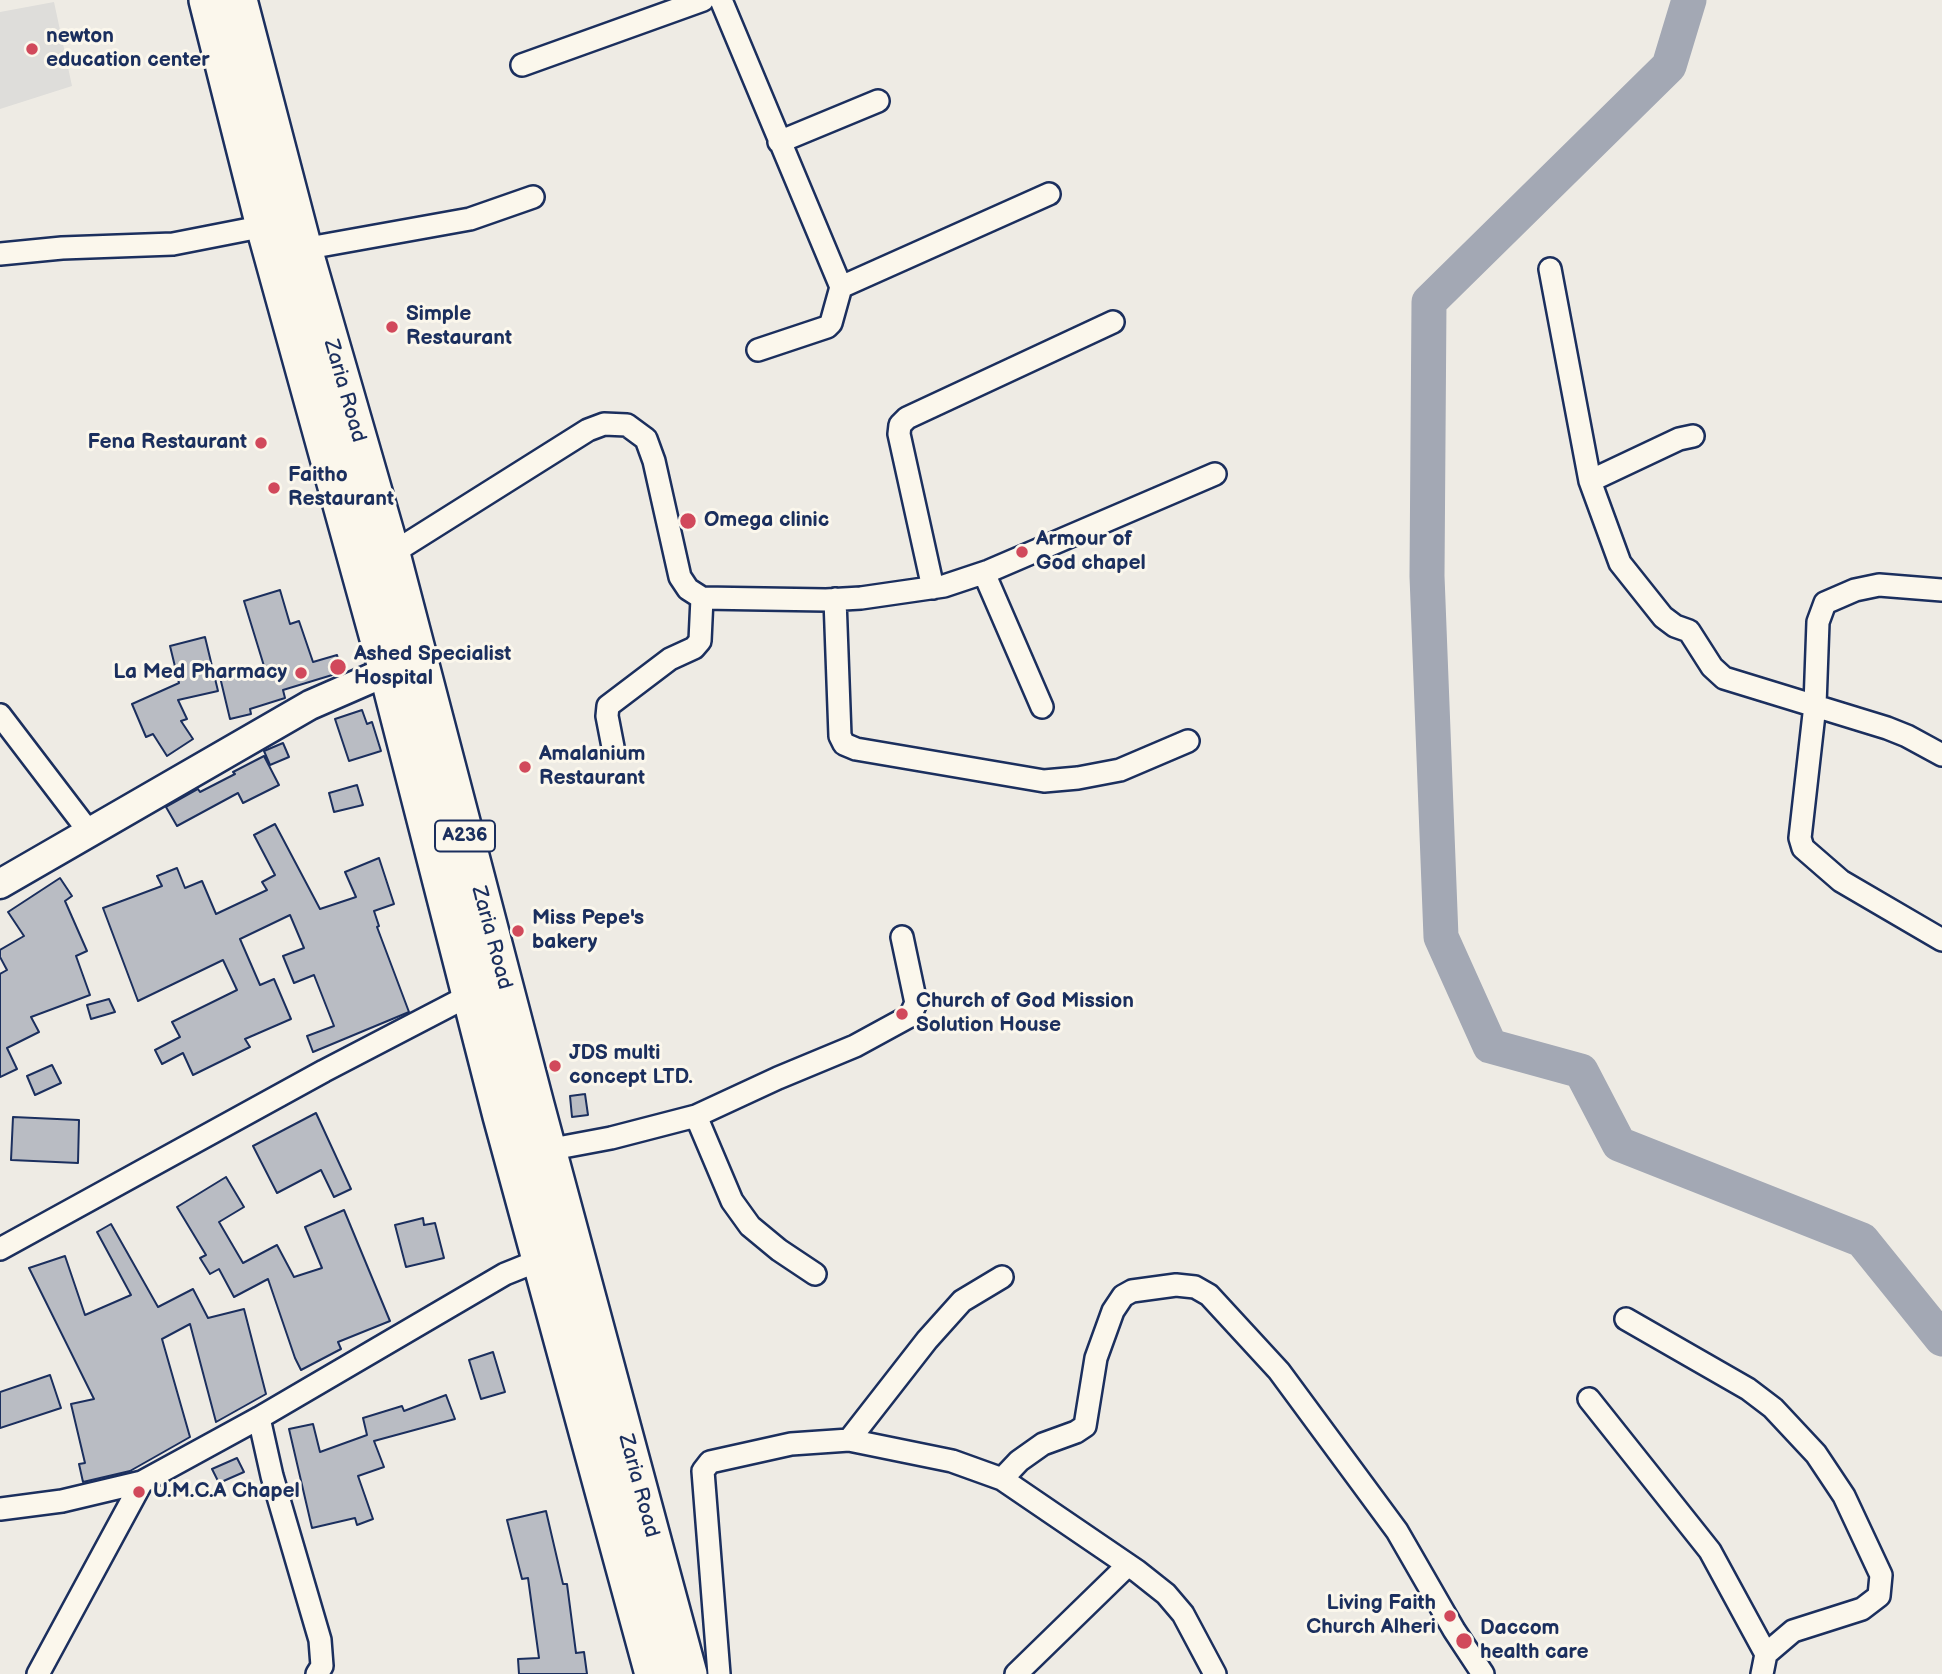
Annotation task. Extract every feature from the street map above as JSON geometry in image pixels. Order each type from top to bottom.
[{"type":"highway","name":"A236","points":[[208,0],[271,186],[265,226],[388,671],[470,995],[519,1111],[540,1260],[654,1674]]},
{"type":"highway","name":"Zaria Road","points":[[238,0],[271,186],[303,249],[391,554],[519,1111],[547,1150],[688,1674]]},
{"type":"street","points":[[522,65],[703,0]]},
{"type":"street","points":[[721,0],[841,287],[831,323],[827,327],[758,350]]},
{"type":"street","points":[[779,142],[878,102]]},
{"type":"street","points":[[841,287],[1049,194]]},
{"type":"street","points":[[303,249],[470,219],[533,197]]},
{"type":"street","points":[[0,254],[62,248],[173,244],[265,226]]},
{"type":"street","points":[[1550,268],[1590,481],[1620,563],[1663,617],[1675,626],[1689,631],[1712,667],[1724,678],[1907,736],[1942,755]]},
{"type":"street","points":[[933,587],[900,425],[907,418],[1113,322]]},
{"type":"street","points":[[391,554],[588,430],[604,424],[627,425],[646,439],[654,461],[680,577],[688,589],[702,597],[731,600],[835,599],[944,586],[984,573],[1215,474]]},
{"type":"street","points":[[1590,481],[1679,439],[1693,436]]},
{"type":"street","points":[[984,573],[1042,707]]},
{"type":"street","points":[[1942,590],[1879,585],[1855,590],[1825,603],[1818,622],[1815,705],[1800,838],[1803,848],[1841,880],[1942,940]]},
{"type":"street","points":[[613,747],[607,716],[608,706],[670,659],[694,648],[700,641],[702,597]]},
{"type":"street","points":[[835,599],[840,736],[844,744],[856,749],[1044,781],[1120,770],[1188,741]]},
{"type":"street","points":[[0,884],[310,705],[388,671]]},
{"type":"street","points":[[0,715],[90,833]]},
{"type":"street","points":[[547,1150],[611,1138],[696,1116],[855,1046],[910,1016],[916,1003],[902,937]]},
{"type":"street","points":[[0,1249],[324,1071],[470,995]]},
{"type":"street","points":[[696,1116],[732,1200],[750,1226],[815,1274]]},
{"type":"street","points":[[0,1509],[62,1501],[142,1482],[260,1418],[505,1274],[540,1260]]},
{"type":"street","points":[[849,1440],[927,1340],[962,1301],[1002,1277]]},
{"type":"street","points":[[1002,1479],[1019,1461],[1043,1444],[1085,1426],[1091,1381],[1099,1349],[1113,1311],[1123,1296],[1132,1291],[1175,1286],[1195,1287],[1209,1294],[1279,1371],[1397,1531],[1454,1630],[1483,1674]]},
{"type":"street","points":[[1588,1399],[1710,1551],[1764,1664],[1793,1631],[1862,1609],[1879,1597],[1881,1575],[1844,1496],[1816,1454],[1773,1408],[1748,1388],[1626,1319]]},
{"type":"street","points":[[260,1418],[272,1476],[320,1640],[322,1666],[317,1674]]},
{"type":"street","points":[[719,1674],[704,1471],[710,1462],[791,1444],[849,1440],[952,1461],[1002,1479],[1166,1594],[1182,1614],[1215,1674]]},
{"type":"street","points":[[38,1674],[142,1482]]},
{"type":"street","points":[[1016,1674],[1128,1565]]},
{"type":"shaded area","name":"newton education center","points":[[54,2],[72,86],[0,109],[0,12]]},
{"type":"building","points":[[280,590],[290,624],[299,621],[313,662],[337,655],[342,672],[283,690],[285,698],[250,709],[251,714],[230,719],[220,677],[264,666],[244,601]]},
{"type":"building","points":[[205,637],[218,691],[178,700],[187,719],[181,721],[193,739],[167,756],[153,734],[146,737],[132,704],[179,683],[170,646]]},
{"type":"building","points":[[362,710],[367,724],[372,722],[381,751],[349,761],[335,719]]},
{"type":"building","points":[[283,743],[289,757],[270,765],[264,751]]},
{"type":"building","points":[[264,756],[279,785],[243,803],[238,793],[177,826],[166,807],[198,789],[200,792],[235,774],[233,772]]},
{"type":"building","points":[[357,785],[363,805],[334,812],[329,793]]},
{"type":"building","points":[[275,824],[320,909],[356,897],[345,872],[379,858],[394,904],[374,911],[379,926],[377,927],[409,1012],[313,1052],[307,1036],[334,1026],[314,975],[294,983],[283,956],[304,948],[290,915],[240,939],[260,985],[274,979],[291,1019],[245,1039],[250,1047],[193,1075],[183,1053],[162,1064],[155,1050],[180,1037],[172,1022],[237,990],[223,960],[138,1001],[103,908],[162,886],[157,876],[177,868],[185,888],[202,881],[216,914],[267,890],[262,882],[275,875],[254,835]]},
{"type":"building","points":[[60,878],[72,896],[65,901],[87,951],[76,956],[90,995],[31,1017],[39,1032],[7,1048],[17,1069],[0,1077],[0,974],[7,970],[0,957],[0,950],[24,936],[8,912]]},
{"type":"building","points":[[109,999],[115,1012],[91,1019],[87,1005]]},
{"type":"building","points":[[52,1065],[61,1083],[35,1095],[27,1076]]},
{"type":"building","points":[[585,1094],[588,1115],[572,1117],[570,1096]]},
{"type":"building","points":[[316,1113],[351,1189],[334,1197],[321,1170],[277,1193],[253,1146]]},
{"type":"building","points":[[13,1117],[79,1120],[78,1163],[11,1160]]},
{"type":"building","points":[[226,1177],[244,1207],[219,1222],[243,1263],[277,1245],[294,1277],[322,1268],[305,1227],[344,1210],[390,1321],[338,1342],[341,1349],[301,1370],[268,1279],[234,1297],[219,1269],[210,1274],[200,1258],[206,1255],[177,1207]]},
{"type":"building","points":[[423,1218],[424,1225],[435,1223],[444,1258],[406,1267],[395,1225]]},
{"type":"building","points":[[111,1224],[158,1307],[193,1289],[208,1318],[244,1309],[266,1394],[216,1422],[190,1324],[162,1339],[190,1437],[130,1471],[83,1482],[79,1464],[85,1463],[71,1404],[94,1399],[29,1268],[65,1256],[85,1315],[131,1295],[97,1232]]},
{"type":"building","points":[[493,1352],[505,1392],[481,1399],[469,1360]]},
{"type":"building","points":[[50,1375],[61,1408],[0,1428],[0,1392]]},
{"type":"building","points":[[446,1395],[455,1419],[374,1441],[384,1467],[358,1476],[373,1519],[357,1525],[355,1518],[312,1528],[289,1429],[313,1424],[320,1452],[367,1435],[363,1418],[402,1406],[404,1411]]},
{"type":"building","points":[[237,1458],[244,1472],[219,1483],[212,1469]]},
{"type":"building","points":[[546,1511],[563,1584],[567,1584],[576,1653],[584,1652],[587,1674],[519,1674],[518,1659],[539,1658],[528,1578],[522,1579],[507,1520]]},
{"type":"waterway","points":[[1689,0],[1669,66],[1429,302],[1427,576],[1441,937],[1490,1046],[1581,1071],[1619,1144],[1862,1240],[1942,1339]]},
{"type":"place","name":"newton education center","points":[[32,49]]},
{"type":"place","name":"Simple Restaurant","points":[[392,327]]},
{"type":"place","name":"Fena Restaurant","points":[[261,443]]},
{"type":"place","name":"Faitho Restaurant","points":[[274,488]]},
{"type":"place","name":"Omega clinic","points":[[688,521]]},
{"type":"place","name":"Armour of God chapel","points":[[1022,552]]},
{"type":"place","name":"Ashed Specialist Hospital","points":[[338,667]]},
{"type":"place","name":"La Med Pharmacy","points":[[301,673]]},
{"type":"place","name":"Amalanium Restaurant","points":[[525,767]]},
{"type":"place","name":"Miss Pepe's bakery","points":[[518,931]]},
{"type":"place","name":"Church of God Mission Solution House","points":[[902,1014]]},
{"type":"place","name":"JDS multi concept LTD.","points":[[555,1066]]},
{"type":"place","name":"U.M.C.A Chapel","points":[[139,1492]]},
{"type":"place","name":"Living Faith Church Alheri","points":[[1450,1616]]},
{"type":"place","name":"Daccom health care","points":[[1464,1641]]}]
